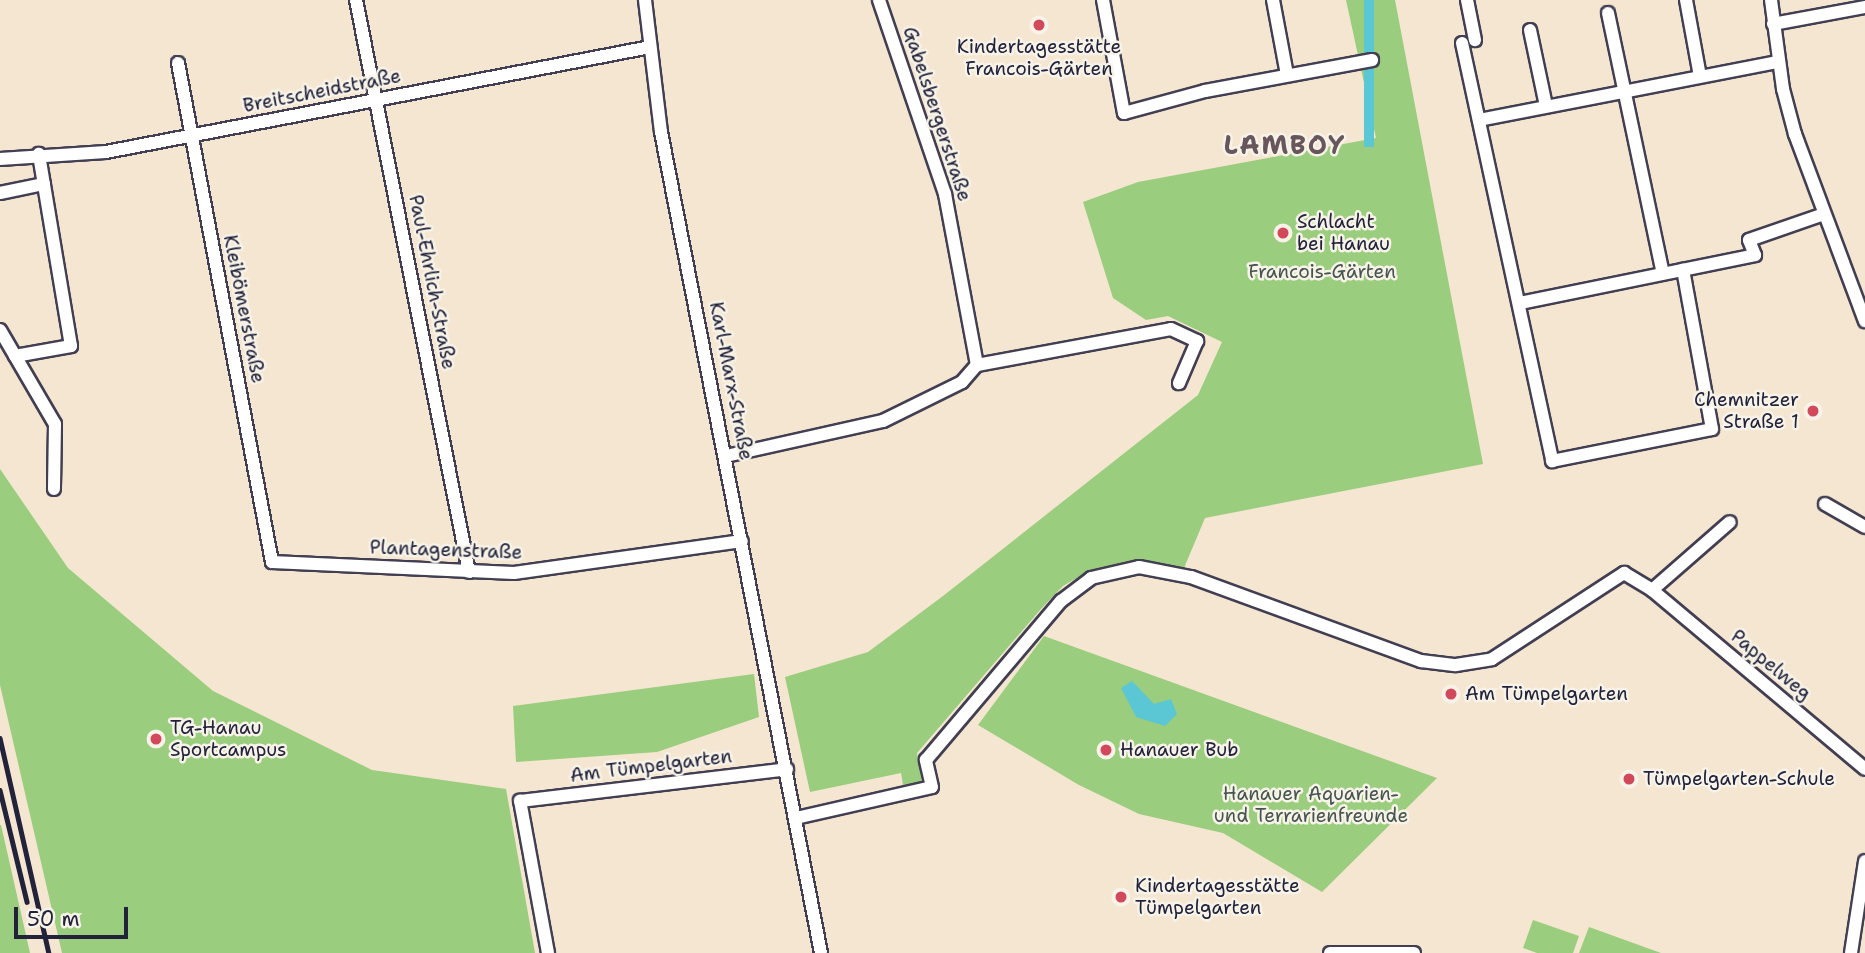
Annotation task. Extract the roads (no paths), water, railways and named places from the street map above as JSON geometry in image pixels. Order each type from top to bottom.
[{"type":"street","name":"Paul-Ehrlich-Straße","points":[[356,0],[469,572]]},
{"type":"street","name":"Karl-Marx-Straße","points":[[645,0],[661,132],[821,953]]},
{"type":"street","name":"Gabelsbergerstraße","points":[[879,0],[945,194],[977,365]]},
{"type":"street","points":[[1102,0],[1124,113],[1205,90],[1372,60]]},
{"type":"street","points":[[1273,0],[1287,75]]},
{"type":"street","points":[[1467,0],[1475,40]]},
{"type":"street","points":[[1686,0],[1700,76]]},
{"type":"street","points":[[1771,0],[1778,62],[1795,134],[1865,321]]},
{"type":"street","points":[[1773,24],[1865,7]]},
{"type":"street","points":[[1608,13],[1627,90],[1663,273]]},
{"type":"street","points":[[1530,30],[1546,106]]},
{"type":"street","points":[[1462,43],[1552,461],[1712,429],[1683,270]]},
{"type":"street","name":"Breitscheidstraße","points":[[0,159],[39,154],[89,154],[650,47]]},
{"type":"street","points":[[1479,120],[1778,62]]},
{"type":"street","name":"Kleibömerstraße","points":[[178,63],[272,562]]},
{"type":"street","points":[[15,356],[71,346],[39,154]]},
{"type":"street","points":[[0,193],[44,184]]},
{"type":"street","points":[[1520,303],[1755,255],[1749,240],[1824,214]]},
{"type":"street","points":[[726,456],[883,421],[961,383],[977,365],[1171,329],[1198,341],[1179,383]]},
{"type":"street","points":[[0,330],[55,424],[54,489]]},
{"type":"street","points":[[1825,504],[1865,527]]},
{"type":"street","points":[[1652,590],[1730,522]]},
{"type":"street","name":"Plantagenstraße","points":[[272,562],[469,572],[559,569],[742,541]]},
{"type":"street","name":"Pappelweg","points":[[796,818],[932,787],[926,760],[1060,601],[1091,578],[1116,570],[1153,568],[1191,576],[1444,665],[1492,659],[1608,580],[1624,573],[1652,590],[1865,769]]},
{"type":"street","name":"Am Tümpelgarten","points":[[548,953],[520,801],[787,769]]},
{"type":"street","points":[[1851,953],[1865,860]]},
{"type":"street","points":[[1330,953],[1414,953]]},
{"type":"water","points":[[1364,0],[1374,0],[1374,147],[1364,147]]},
{"type":"water","points":[[1132,681],[1154,704],[1171,699],[1177,714],[1165,726],[1136,717],[1121,688]]},
{"type":"railway","points":[[0,738],[49,953]]},
{"type":"railway","points":[[0,790],[27,902]]},
{"type":"place","name":"Kindertagesstätte Francois-Gärten","points":[[1039,25]]},
{"type":"place","name":"Schlacht bei Hanau","points":[[1283,233]]},
{"type":"place","name":"Chemnitzer Straße 1","points":[[1813,411]]},
{"type":"place","name":"Am Tümpelgarten","points":[[1451,694]]},
{"type":"place","name":"TG-Hanau Sportcampus","points":[[156,739]]},
{"type":"place","name":"Hanauer Bub","points":[[1106,750]]},
{"type":"place","name":"Tümpelgarten-Schule","points":[[1629,779]]},
{"type":"place","name":"Kindertagesstätte Tümpelgarten","points":[[1121,897]]},
{"type":"district","name":"LAMBOY","points":[[1285,145]]},
{"type":"park label","name":"Francois-Gärten","points":[[1322,272]]},
{"type":"park label","name":"Hanauer Aquarien- und Terrarienfreunde","points":[[1311,805]]}]
